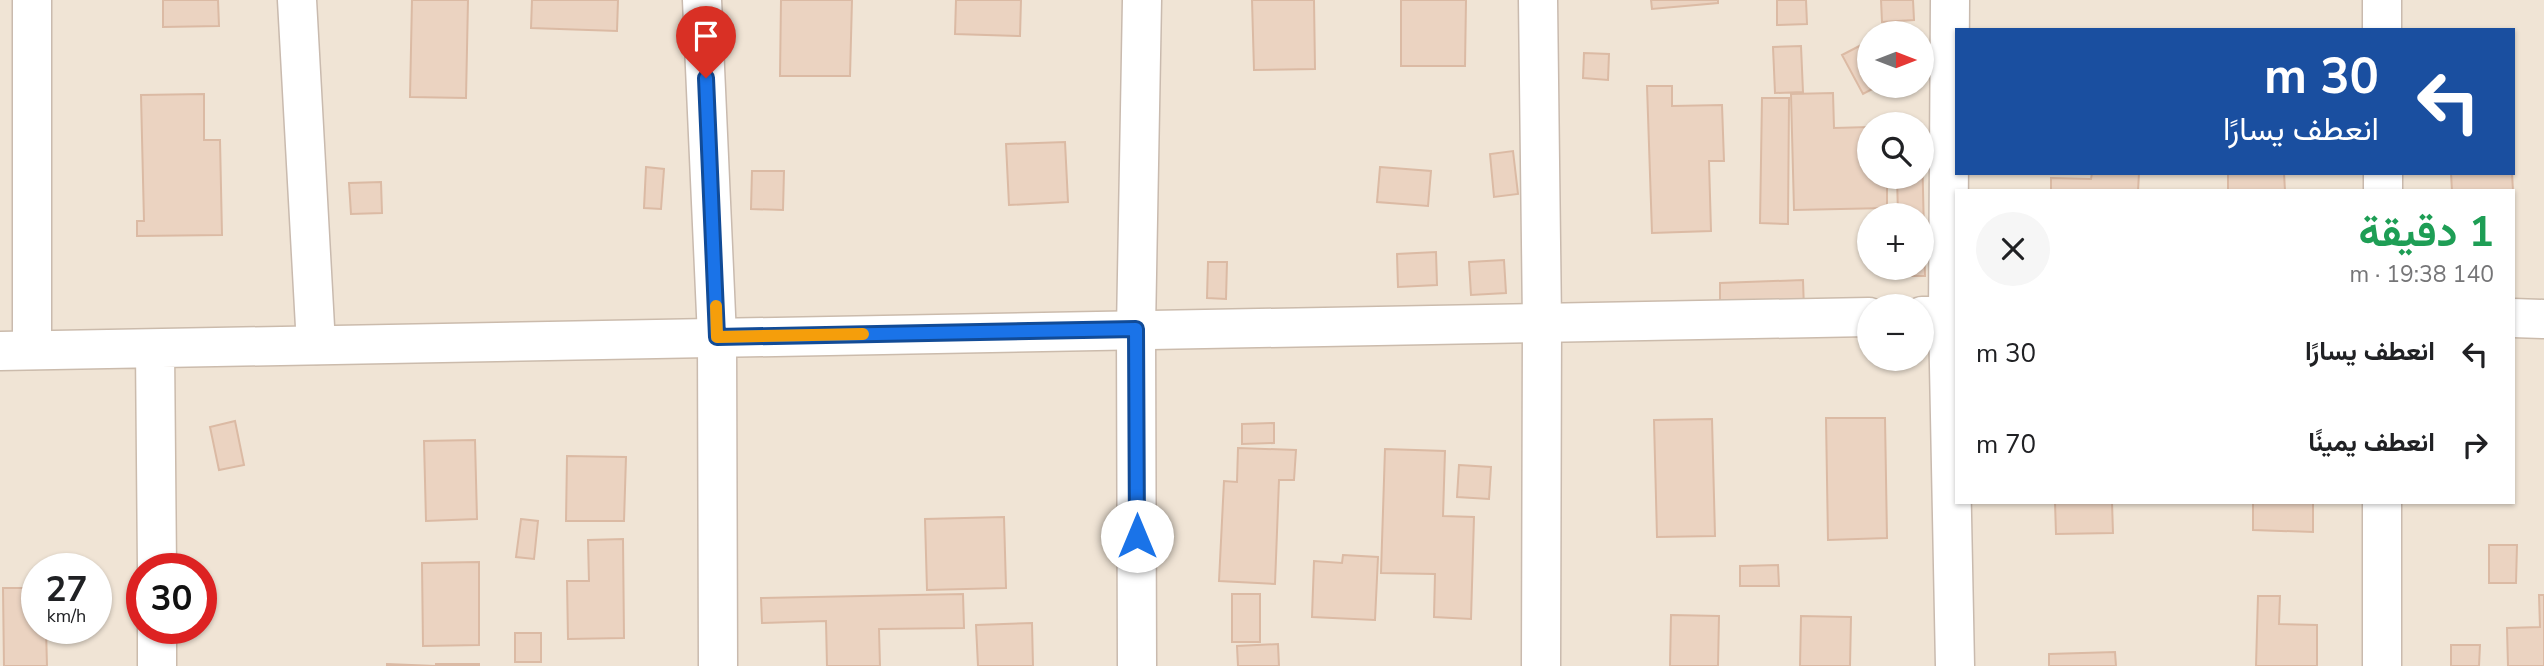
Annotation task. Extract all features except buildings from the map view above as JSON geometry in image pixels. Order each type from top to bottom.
[{"type":"street","points":[[32,0],[16,350],[1857,317]]},
{"type":"street","points":[[297,0],[316,345]]},
{"type":"street","points":[[702,0],[717,337],[718,666]]},
{"type":"street","points":[[1137,666],[1136,329],[1142,0]]},
{"type":"street","points":[[1538,0],[1542,323],[1541,666]]},
{"type":"street","points":[[1950,0],[1942,316],[1955,666]]},
{"type":"street","points":[[2382,0],[2382,28]]},
{"type":"street","points":[[2515,318],[2544,319]]},
{"type":"street","points":[[155,349],[156,553]]},
{"type":"street","points":[[2382,504],[2382,666]]},
{"type":"street","points":[[157,644],[157,666]]},
{"type":"shaded area","points":[[0,0],[2544,0],[2544,666],[0,666]]},
{"type":"slow traffic","points":[[716,306],[717,337],[863,334]]},
{"type":"route","points":[[706,78],[717,337],[1136,329],[1137,536]]}]
